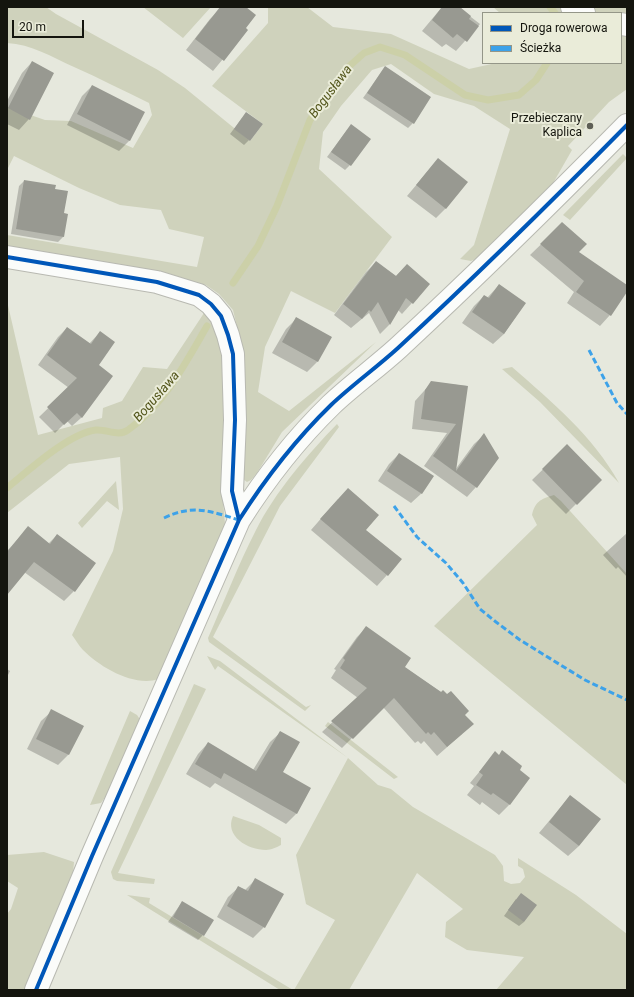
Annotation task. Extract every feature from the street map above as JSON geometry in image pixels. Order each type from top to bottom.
[{"type":"street","points":[[572,7],[582,12]]},
{"type":"street","points":[[36,990],[87,868],[239,520],[279,462],[332,404],[397,349],[493,258],[627,124]]},
{"type":"street","points":[[7,257],[157,282],[199,295],[211,304],[221,316],[233,354],[235,420],[232,491],[239,520]]},
{"type":"green space","points":[[7,7],[46,7],[158,70],[185,88],[250,141],[263,124],[212,86],[268,23],[268,7],[307,7],[333,27],[391,34],[469,69],[492,64],[622,64],[622,32],[627,33],[627,89],[609,102],[568,146],[572,150],[552,185],[478,258],[471,261],[460,259],[474,245],[510,129],[474,106],[434,94],[391,64],[372,70],[341,106],[323,132],[319,169],[392,237],[335,313],[291,291],[265,347],[258,392],[289,411],[376,342],[282,432],[257,473],[247,482],[243,479],[240,339],[233,310],[219,294],[206,285],[164,274],[7,250],[7,235],[197,267],[204,237],[169,229],[161,210],[120,205],[79,188],[14,156],[7,170],[7,107],[45,120],[71,121],[133,148],[152,115],[149,103],[33,48],[7,43]]},
{"type":"green space","points":[[143,7],[211,7],[183,38]]},
{"type":"green space","points":[[493,7],[559,7],[566,12],[499,12]]},
{"type":"green space","points":[[583,7],[627,7],[627,16],[622,17],[622,12],[593,12]]},
{"type":"green space","points":[[623,154],[627,158],[570,220],[563,215]]},
{"type":"green space","points":[[7,301],[38,435],[102,418],[103,408],[122,401],[143,367],[167,369],[204,313],[215,325],[227,370],[223,501],[225,524],[159,679],[149,681],[139,680],[129,678],[108,669],[90,657],[80,647],[72,635],[113,551],[123,509],[120,457],[69,464],[7,513]]},
{"type":"green space","points":[[512,367],[571,420],[597,450],[619,483],[540,402],[502,369]]},
{"type":"green space","points":[[337,424],[339,427],[280,506],[213,637],[306,707],[311,705],[305,711],[209,642],[208,638],[243,557],[264,516],[293,474]]},
{"type":"green space","points":[[116,481],[119,510],[107,501],[82,528],[78,523]]},
{"type":"green space","points":[[554,495],[627,574],[627,785],[434,626],[537,525],[532,515],[535,507],[545,498]]},
{"type":"green space","points":[[207,656],[220,661],[348,758],[218,666],[215,670]]},
{"type":"green space","points":[[194,684],[206,689],[118,873],[155,879],[154,884],[117,881],[113,879],[111,872]]},
{"type":"green space","points":[[130,711],[137,715],[141,721],[113,786],[101,803],[90,805]]},
{"type":"green space","points":[[328,722],[398,777],[394,779],[325,726]]},
{"type":"green space","points":[[348,758],[378,785],[391,789],[413,807],[495,855],[503,866],[504,881],[511,884],[520,883],[525,877],[523,869],[518,866],[518,858],[576,895],[627,934],[627,990],[496,990],[524,957],[467,950],[445,937],[446,922],[463,909],[417,873],[349,990],[294,990],[335,920],[306,904],[296,855]]},
{"type":"green space","points":[[233,816],[259,825],[281,838],[281,845],[266,850],[252,848],[245,845],[235,836],[232,830],[231,823]]},
{"type":"green space","points":[[44,852],[74,862],[73,874],[24,990],[7,990],[7,914],[11,909],[18,888],[7,881],[7,855]]},
{"type":"green space","points":[[127,895],[150,898],[149,903],[293,990],[280,990]]},
{"type":"building","points":[[220,7],[246,7],[256,15],[246,28],[248,30],[224,61],[195,39]]},
{"type":"building","points":[[442,7],[460,7],[471,16],[469,19],[479,26],[467,42],[457,34],[453,38],[432,20]]},
{"type":"building","points":[[32,61],[54,73],[30,120],[8,108]]},
{"type":"building","points":[[385,66],[431,97],[414,124],[367,93]]},
{"type":"building","points":[[92,85],[145,112],[130,141],[77,114]]},
{"type":"building","points":[[246,112],[263,124],[250,141],[234,129]]},
{"type":"building","points":[[351,124],[371,139],[351,166],[331,152]]},
{"type":"building","points":[[438,158],[468,182],[446,209],[416,185]]},
{"type":"building","points":[[24,180],[56,185],[55,189],[68,191],[64,213],[68,214],[64,237],[16,229]]},
{"type":"building","points":[[562,222],[587,244],[579,252],[627,285],[627,292],[611,316],[576,292],[584,281],[540,244]]},
{"type":"building","points":[[376,261],[396,276],[407,264],[430,284],[413,304],[406,298],[390,325],[378,302],[371,312],[369,310],[362,319],[343,304]]},
{"type":"building","points":[[499,284],[526,303],[504,334],[472,312],[484,295],[489,298]]},
{"type":"building","points":[[296,317],[332,337],[318,362],[282,342]]},
{"type":"building","points":[[67,327],[91,344],[100,331],[115,342],[99,365],[113,376],[82,418],[77,413],[64,425],[47,407],[77,378],[47,355]]},
{"type":"building","points":[[431,381],[468,386],[456,471],[484,433],[499,458],[477,488],[433,456],[456,424],[421,419],[425,390]]},
{"type":"building","points":[[567,444],[602,480],[577,505],[542,469]]},
{"type":"building","points":[[399,453],[434,476],[422,494],[387,471]]},
{"type":"building","points":[[348,488],[379,515],[366,530],[402,559],[388,576],[320,519]]},
{"type":"building","points":[[28,526],[50,544],[57,534],[96,563],[75,592],[34,562],[7,595],[7,552]]},
{"type":"building","points":[[366,626],[411,658],[405,667],[441,692],[443,690],[447,694],[451,691],[469,711],[465,715],[474,724],[447,747],[434,732],[431,735],[428,732],[426,734],[394,698],[353,739],[331,721],[367,688],[340,668],[345,660],[343,658]]},
{"type":"building","points":[[51,709],[84,726],[69,755],[36,739]]},
{"type":"building","points":[[280,731],[300,742],[283,772],[311,788],[297,814],[224,773],[221,779],[195,764],[208,742],[256,771]]},
{"type":"building","points":[[502,750],[522,766],[520,770],[530,778],[510,805],[493,793],[491,795],[476,785],[483,775],[479,772],[495,751],[499,755]]},
{"type":"building","points":[[570,795],[601,819],[579,846],[549,822]]},
{"type":"building","points":[[255,878],[284,894],[265,928],[227,906],[238,886],[248,891]]},
{"type":"building","points":[[521,893],[537,905],[524,922],[508,910]]},
{"type":"building","points":[[182,901],[214,920],[204,936],[173,917]]},
{"type":"waterway","name":"Bogusława","points":[[550,7],[554,12]]},
{"type":"waterway","name":"Bogusława","points":[[233,283],[258,246],[277,206],[310,120],[345,70],[364,53],[380,47],[405,55],[465,95],[488,100],[519,95],[536,80],[546,64]]},
{"type":"waterway","name":"Bogusława","points":[[7,488],[49,454],[74,438],[96,430],[121,433],[128,430],[141,420],[153,408],[173,382],[207,326]]},
{"type":"marked path","points":[[589,350],[617,403],[627,414]]},
{"type":"marked path","points":[[394,506],[417,537],[446,563],[463,583],[480,609],[520,640],[585,680],[627,700]]},
{"type":"marked path","points":[[164,518],[184,511],[202,510],[239,520]]},
{"type":"cycle path","points":[[36,990],[92,856],[239,520],[249,505],[270,475],[318,418],[347,390],[398,348],[542,210],[627,125]]},
{"type":"cycle path","points":[[7,257],[157,282],[199,295],[211,304],[221,316],[233,354],[235,420],[232,491],[239,520]]},
{"type":"place","name":"Przebieczany Kaplica","points":[[590,126]]}]
